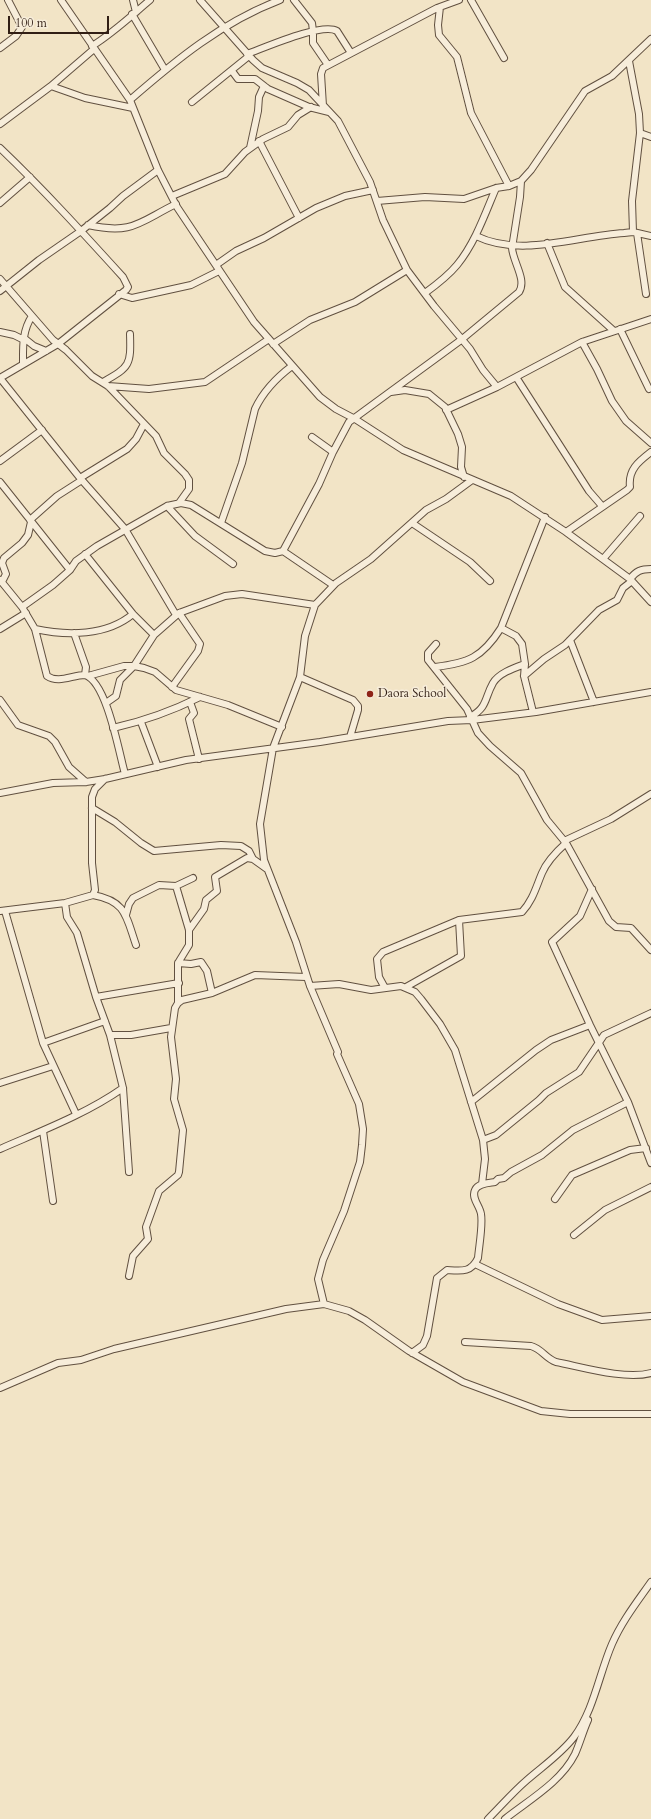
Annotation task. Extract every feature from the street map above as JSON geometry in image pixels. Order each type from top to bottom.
[{"type":"street","points":[[0,48],[16,36],[22,28],[8,0]]},
{"type":"street","points":[[61,0],[130,100],[158,170],[176,204],[217,268],[254,322],[320,397],[336,409],[355,419],[403,450],[511,496],[545,517],[631,580],[651,602]]},
{"type":"street","points":[[133,0],[134,13],[165,70]]},
{"type":"street","points":[[0,124],[51,86],[150,0]]},
{"type":"street","points":[[200,0],[248,55],[262,68],[297,82],[309,90],[330,112],[345,131],[372,190],[386,226],[407,270],[461,340],[470,349],[486,374],[497,387]]},
{"type":"street","points":[[130,100],[165,70],[224,26],[280,0]]},
{"type":"street","points":[[294,0],[310,20],[313,31],[313,43],[328,65]]},
{"type":"street","points":[[323,106],[321,74],[323,68],[440,7],[460,0]]},
{"type":"street","points":[[471,0],[504,58]]},
{"type":"street","points":[[440,7],[438,25],[439,36],[457,57],[471,113],[509,186]]},
{"type":"street","points":[[192,102],[232,70],[248,55],[300,34],[336,29],[351,53]]},
{"type":"street","points":[[376,201],[425,197],[464,199],[496,188],[509,186],[520,181],[531,170],[585,91],[612,76],[651,39]]},
{"type":"street","points":[[629,61],[640,133],[632,192],[635,233],[646,294]]},
{"type":"street","points":[[232,70],[236,78],[240,80],[253,78],[264,86],[310,107],[330,112]]},
{"type":"street","points":[[51,86],[85,98],[133,108]]},
{"type":"street","points":[[250,148],[258,111],[259,96],[264,86]]},
{"type":"street","points":[[172,196],[188,188],[225,174],[250,148],[259,141],[288,127],[298,115],[310,107]]},
{"type":"street","points":[[640,133],[651,137]]},
{"type":"street","points":[[259,141],[298,218]]},
{"type":"street","points":[[0,148],[30,177],[81,231],[127,284],[126,290],[119,294],[58,344],[0,378],[81,479],[126,529],[177,614],[200,644],[198,651],[172,687]]},
{"type":"street","points":[[0,291],[39,260],[81,231],[123,196],[158,170]]},
{"type":"street","points":[[0,203],[30,177]]},
{"type":"street","points":[[22,607],[53,585],[70,570],[76,561],[85,554],[167,506],[179,503],[191,505],[265,551],[275,553],[283,551],[319,484],[333,452],[349,422],[461,340],[522,288],[522,282],[513,256],[513,244],[520,197],[520,181]]},
{"type":"street","points":[[424,293],[457,266],[476,236],[496,188]]},
{"type":"street","points":[[119,294],[132,298],[191,285],[202,281],[236,251],[327,202],[356,193],[372,190]]},
{"type":"street","points":[[88,225],[106,229],[130,227],[146,222],[176,204]]},
{"type":"street","points":[[476,236],[496,243],[535,246],[613,233],[635,233],[651,236]]},
{"type":"street","points":[[548,243],[565,287],[617,330],[649,389]]},
{"type":"street","points":[[105,384],[149,389],[205,382],[310,320],[355,302],[407,270]]},
{"type":"street","points":[[0,279],[58,344],[92,376],[105,384],[156,436],[164,453],[186,474],[189,480],[189,489],[179,503]]},
{"type":"street","points":[[23,364],[25,327],[32,316]]},
{"type":"street","points":[[446,410],[516,378],[582,342],[650,321]]},
{"type":"street","points":[[0,332],[24,339],[34,346],[46,351]]},
{"type":"street","points":[[105,384],[122,371],[129,362],[131,355],[130,334]]},
{"type":"street","points":[[582,342],[597,369],[612,402],[626,421],[651,442]]},
{"type":"street","points":[[221,523],[242,463],[255,409],[259,401],[274,382],[292,366]]},
{"type":"street","points":[[516,378],[589,491],[602,506]]},
{"type":"street","points":[[388,393],[405,390],[429,394],[439,402],[446,410],[458,434],[462,447],[461,467],[464,477]]},
{"type":"street","points":[[144,424],[136,439],[127,449],[57,496],[30,521],[28,535],[22,543],[4,558],[2,563],[6,574],[1,581],[22,607],[35,629],[47,676],[52,679],[60,680],[118,667],[134,666],[155,672],[176,690],[228,705],[282,727]]},
{"type":"street","points":[[0,461],[42,430]]},
{"type":"street","points":[[312,437],[333,452]]},
{"type":"street","points":[[566,532],[630,487],[629,479],[632,469],[651,452]]},
{"type":"street","points":[[324,1304],[318,1279],[323,1260],[344,1211],[360,1162],[363,1129],[357,1098],[337,1054],[338,1052],[306,977],[296,942],[267,869],[261,846],[260,824],[274,748],[300,677],[306,631],[315,605],[333,586],[371,559],[426,510],[472,480]]},
{"type":"street","points":[[0,482],[70,570]]},
{"type":"street","points":[[167,506],[206,545],[232,564]]},
{"type":"street","points":[[603,559],[640,516]]},
{"type":"street","points":[[435,667],[455,665],[468,661],[493,641],[501,628],[545,517]]},
{"type":"street","points":[[412,523],[470,562],[490,581]]},
{"type":"street","points":[[283,551],[333,586]]},
{"type":"street","points":[[85,554],[133,614],[154,634]]},
{"type":"street","points":[[524,676],[570,640],[600,610],[617,600],[623,588],[631,580],[635,572],[651,569]]},
{"type":"street","points":[[106,702],[116,696],[120,680],[134,666],[154,634],[177,614],[225,596],[242,594],[315,605]]},
{"type":"street","points":[[0,629],[26,613]]},
{"type":"street","points":[[35,629],[62,634],[74,633],[112,627],[124,621],[133,614]]},
{"type":"street","points":[[501,628],[516,636],[520,641],[525,664],[524,676],[532,712]]},
{"type":"street","points":[[74,633],[86,667],[87,675],[94,681],[106,702],[125,774]]},
{"type":"street","points":[[570,640],[594,702]]},
{"type":"street","points":[[436,644],[428,653],[428,657],[471,718],[478,734],[486,743],[522,773],[547,820],[565,842],[612,925],[616,928],[631,928],[651,950]]},
{"type":"street","points":[[471,718],[483,709],[493,683],[496,680],[510,670],[525,664]]},
{"type":"street","points":[[300,677],[353,700],[358,706],[358,710],[350,737]]},
{"type":"street","points":[[0,793],[53,783],[86,782],[199,758],[350,737],[448,721],[532,712],[651,692]]},
{"type":"street","points":[[113,728],[141,722],[172,711],[200,697]]},
{"type":"street","points":[[0,700],[18,725],[49,736],[55,742],[69,767],[86,782]]},
{"type":"street","points":[[190,702],[194,712],[189,719],[199,758]]},
{"type":"street","points":[[141,722],[152,747],[158,767]]},
{"type":"street","points":[[93,895],[95,890],[92,863],[92,808],[94,792],[105,778]]},
{"type":"street","points":[[385,988],[379,977],[377,959],[382,952],[459,920],[522,912],[537,890],[542,872],[548,862],[565,842],[611,819],[651,794]]},
{"type":"street","points":[[92,808],[115,822],[141,843],[154,851],[241,846],[249,851],[253,859]]},
{"type":"street","points":[[189,930],[204,909],[206,900],[217,890],[215,877],[247,858],[253,859],[267,869]]},
{"type":"street","points":[[126,915],[129,904],[133,898],[159,885],[176,886],[193,878]]},
{"type":"street","points":[[129,1276],[133,1256],[148,1239],[146,1228],[159,1191],[178,1175],[179,1172],[183,1130],[174,1099],[176,1079],[171,1028],[178,1003],[178,964],[189,945],[189,930],[176,886]]},
{"type":"street","points":[[592,889],[580,916],[552,942],[590,1025],[628,1102],[651,1161]]},
{"type":"street","points":[[76,1114],[43,1043],[3,911],[65,903],[93,895],[106,898],[121,906],[126,915],[136,945]]},
{"type":"street","points":[[65,903],[67,917],[78,933],[96,997],[110,1035],[123,1088],[129,1172]]},
{"type":"street","points":[[406,987],[461,956],[459,920]]},
{"type":"street","points":[[178,964],[201,962],[207,971],[212,993]]},
{"type":"street","points":[[178,1003],[182,1000],[212,993],[255,975],[306,977]]},
{"type":"street","points":[[96,997],[179,983]]},
{"type":"street","points":[[310,986],[339,984],[371,990],[394,986],[406,987],[421,999],[446,1032],[455,1050],[483,1140],[485,1152],[482,1184]]},
{"type":"street","points":[[483,1140],[496,1136],[546,1093],[579,1072],[602,1037],[651,1013]]},
{"type":"street","points":[[43,1043],[105,1021]]},
{"type":"street","points":[[471,1102],[536,1050],[551,1040],[590,1025]]},
{"type":"street","points":[[110,1035],[131,1035],[171,1028]]},
{"type":"street","points":[[0,1083],[53,1066]]},
{"type":"street","points":[[0,1149],[43,1131],[110,1097],[123,1088]]},
{"type":"street","points":[[412,1353],[423,1345],[427,1336],[437,1278],[447,1270],[465,1271],[475,1264],[478,1258],[482,1216],[475,1199],[474,1190],[482,1184],[495,1182],[504,1178],[511,1172],[542,1155],[567,1133],[628,1102]]},
{"type":"street","points":[[43,1131],[53,1201]]},
{"type":"street","points":[[555,1199],[572,1175],[630,1150],[646,1148]]},
{"type":"street","points":[[574,1235],[605,1210],[651,1187]]},
{"type":"street","points":[[475,1264],[558,1304],[602,1320],[651,1316]]},
{"type":"street","points":[[0,1388],[58,1363],[81,1360],[114,1350],[286,1309],[324,1304],[349,1311],[365,1320],[412,1353],[462,1382],[541,1411],[570,1414],[651,1414]]},
{"type":"street","points":[[465,1342],[531,1346],[538,1348],[549,1360],[556,1362],[627,1375],[643,1375],[651,1373]]},
{"type":"street","points":[[488,1819],[526,1780],[562,1751],[574,1737],[582,1724],[620,1627],[651,1582]]},
{"type":"street","points":[[505,1819],[552,1782],[572,1759],[621,1631],[651,1586]]},
{"type":"place","name":"Daora School","points":[[370,694]]}]
